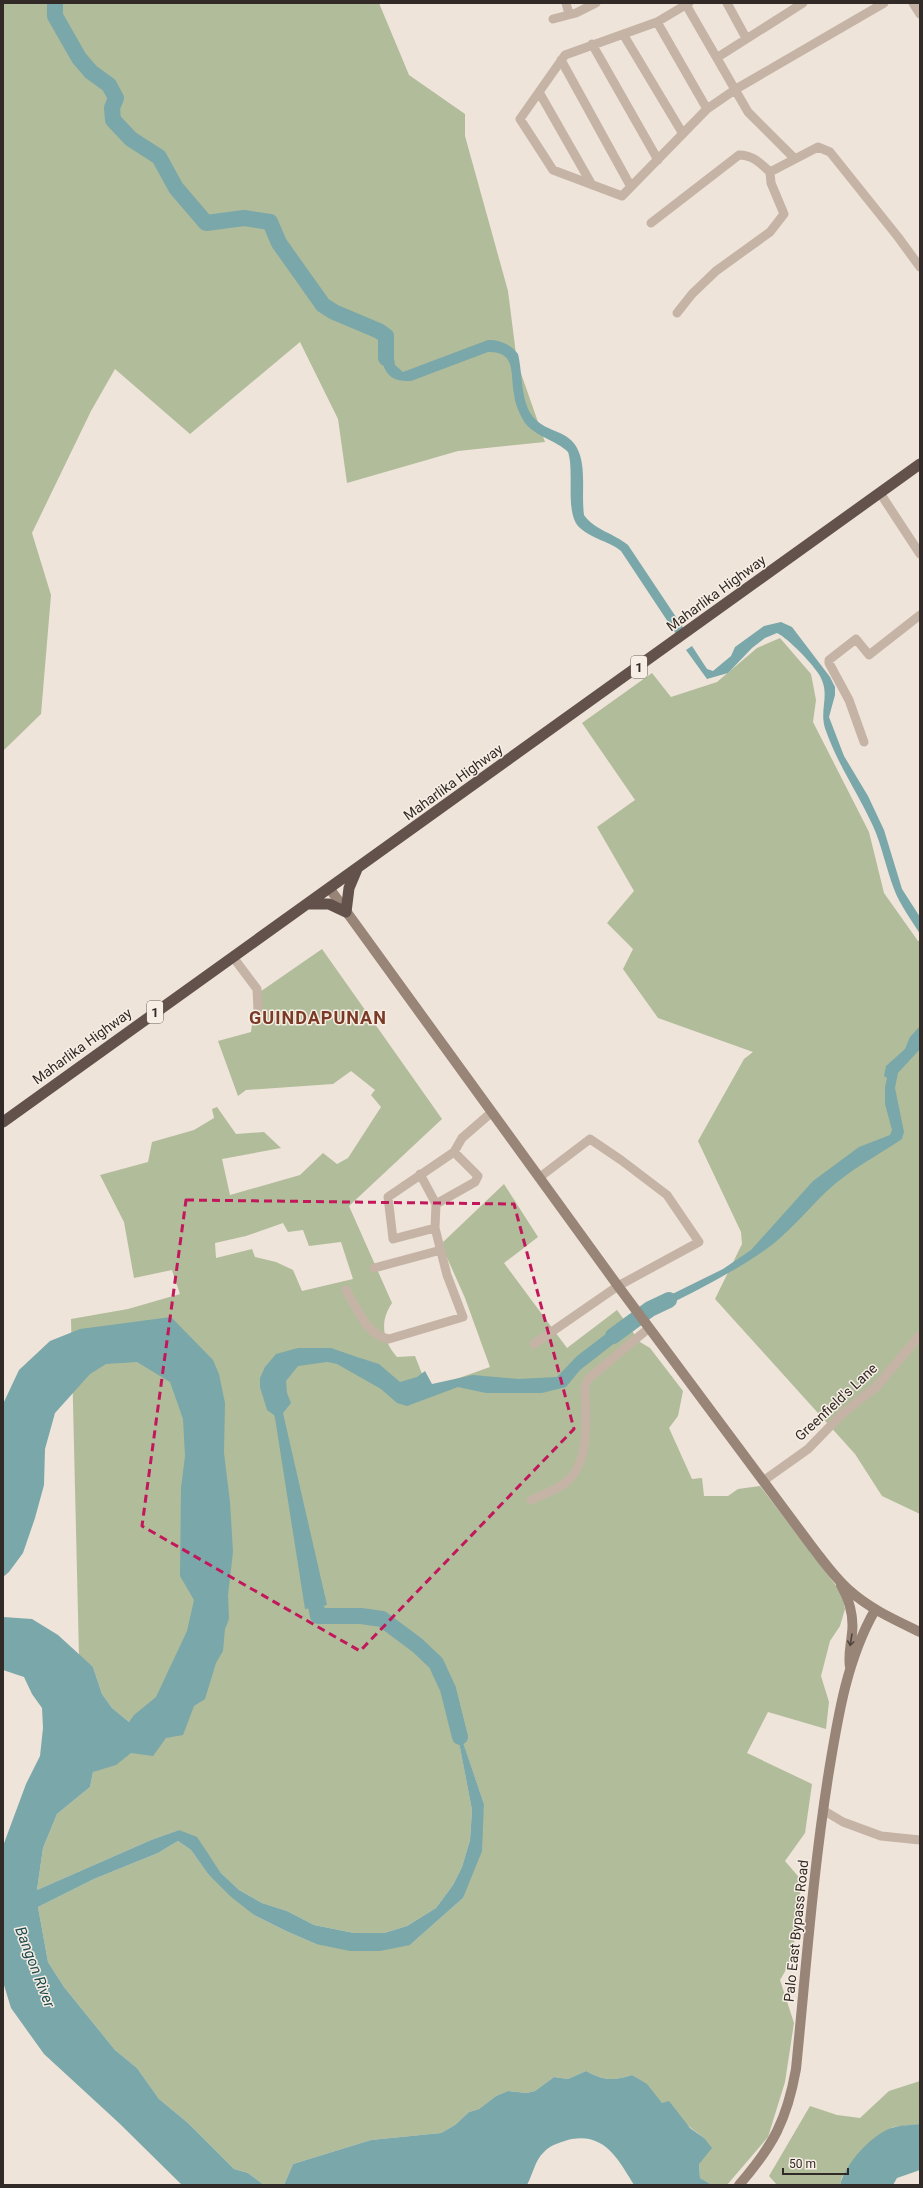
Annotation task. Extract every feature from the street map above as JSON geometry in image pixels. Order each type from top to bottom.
[{"type":"highway","name":"Maharlika Highway","points":[[3,1122],[357,870],[920,464]]},
{"type":"highway","points":[[309,904],[330,904],[346,912],[350,888],[357,870]]},
{"type":"main road","points":[[330,889],[647,1326],[836,1576],[861,1600],[875,1610],[920,1632]]},
{"type":"main road","name":"Palo East Bypass Road","points":[[836,1576],[845,1593],[852,1615]]},
{"type":"main road","name":"Palo East Bypass Road","points":[[850,1667],[848,1656],[852,1633],[853,1601],[861,1600]]},
{"type":"main road","name":"Palo East Bypass Road","points":[[739,2185],[766,2152],[780,2128],[790,2101],[796,2069],[823,1810],[850,1667],[875,1610]]},
{"type":"street","points":[[566,3],[569,14]]},
{"type":"street","points":[[553,18],[569,14],[596,3]]},
{"type":"street","points":[[727,3],[746,38]]},
{"type":"street","points":[[718,57],[803,3]]},
{"type":"street","points":[[794,159],[748,112],[736,89],[718,57],[687,4],[657,22],[592,44],[565,55],[520,119],[553,170],[622,196],[707,108],[736,89],[884,3]]},
{"type":"street","points":[[913,3],[920,14]]},
{"type":"street","points":[[657,22],[707,108]]},
{"type":"street","points":[[623,34],[683,134]]},
{"type":"street","points":[[592,44],[658,160]]},
{"type":"street","points":[[561,60],[631,187]]},
{"type":"street","points":[[539,92],[592,185]]},
{"type":"street","points":[[770,172],[818,147],[830,152],[920,267]]},
{"type":"street","points":[[651,224],[739,155],[747,155],[756,159],[770,172],[771,183],[784,214],[777,225],[716,271],[692,294],[677,313]]},
{"type":"street","points":[[880,494],[920,554]]},
{"type":"street","points":[[864,742],[849,700],[829,660],[856,639],[869,655],[920,615]]},
{"type":"street","points":[[233,957],[257,989],[258,1010]]},
{"type":"street","points":[[435,1228],[393,1239],[388,1197],[454,1152],[462,1138],[492,1112]]},
{"type":"street","points":[[534,1344],[618,1286],[699,1242],[667,1195],[621,1160],[590,1139],[540,1177]]},
{"type":"street","points":[[436,1204],[475,1182],[478,1178],[478,1176],[454,1152]]},
{"type":"street","points":[[346,1290],[372,1332],[380,1338],[389,1339],[463,1317],[447,1276],[435,1228],[436,1204],[420,1174]]},
{"type":"street","points":[[374,1268],[441,1250]]},
{"type":"street","points":[[531,1500],[565,1483],[578,1468],[584,1449],[585,1386],[589,1378],[647,1326]]},
{"type":"street","name":"Greenfield's Lane","points":[[763,1481],[808,1449],[843,1413],[877,1386],[920,1335]]},
{"type":"street","points":[[823,1810],[843,1822],[881,1836],[920,1840]]},
{"type":"highlighted area","points":[[186,1200],[514,1204],[574,1429],[360,1651],[142,1526]]},
{"type":"green space","points":[[3,3],[379,3],[409,75],[465,114],[465,136],[508,291],[517,362],[545,442],[458,451],[347,483],[338,419],[300,342],[190,434],[115,369],[91,411],[32,533],[51,595],[41,714],[3,751]]},
{"type":"green space","points":[[780,638],[811,674],[816,700],[813,722],[869,832],[884,893],[918,941],[920,941],[920,1514],[882,1496],[855,1454],[715,1299],[742,1244],[741,1232],[698,1141],[744,1059],[753,1052],[658,1018],[623,969],[633,949],[607,923],[634,891],[597,827],[635,800],[582,723],[652,673],[671,697],[717,682],[757,648]]},
{"type":"green space","points":[[322,949],[442,1119],[349,1206],[392,1303],[385,1317],[384,1324],[384,1331],[388,1344],[397,1357],[415,1356],[428,1389],[490,1367],[465,1298],[441,1244],[504,1184],[538,1237],[504,1263],[567,1348],[617,1310],[640,1342],[650,1348],[683,1391],[678,1416],[669,1428],[692,1479],[702,1478],[704,1496],[728,1496],[738,1489],[760,1486],[841,1592],[845,1609],[840,1626],[830,1641],[821,1676],[829,1702],[826,1729],[768,1712],[747,1753],[812,1784],[805,1833],[785,1861],[803,1882],[795,1914],[794,1956],[780,1980],[794,2023],[785,2082],[768,2137],[727,2185],[712,2185],[700,2178],[699,2164],[704,2138],[672,2112],[642,2082],[632,2075],[609,2079],[598,2077],[586,2071],[568,2079],[554,2077],[535,2091],[527,2093],[508,2091],[496,2096],[479,2109],[469,2112],[455,2125],[441,2133],[371,2140],[293,2164],[284,2185],[264,2185],[248,2173],[234,2169],[188,2123],[159,2099],[137,2068],[115,2050],[64,1987],[48,1962],[38,1907],[94,1879],[158,1853],[178,1841],[191,1850],[208,1874],[254,1915],[286,1931],[316,1944],[410,1945],[463,1898],[482,1826],[484,1804],[455,1720],[472,1810],[470,1840],[462,1867],[453,1885],[436,1908],[407,1926],[384,1933],[354,1933],[314,1925],[287,1911],[262,1903],[239,1890],[221,1873],[210,1857],[179,1830],[151,1840],[37,1890],[43,1848],[57,1814],[90,1787],[93,1772],[129,1722],[112,1708],[102,1694],[93,1667],[79,1656],[71,1319],[128,1309],[180,1294],[172,1270],[134,1278],[124,1222],[100,1175],[148,1162],[152,1142],[194,1130],[214,1118],[212,1109],[217,1107],[236,1134],[264,1132],[281,1148],[222,1159],[230,1195],[300,1175],[323,1153],[337,1164],[348,1158],[381,1107],[371,1095],[375,1090],[351,1071],[333,1084],[246,1090],[238,1096],[218,1041],[251,1032],[254,996]],"holes":[[[283,1223],[288,1232],[303,1230],[309,1246],[341,1242],[353,1279],[302,1291],[293,1270],[276,1262],[255,1257],[252,1249],[216,1258],[215,1243],[246,1236]]]},
{"type":"green space","points":[[920,2081],[920,2124],[893,2127],[842,2177],[840,2185],[777,2185],[769,2176],[810,2106],[837,2115],[860,2118],[889,2091]]},
{"type":"water","points":[[386,336],[389,337],[392,345],[395,365],[403,372],[488,340],[504,343],[512,348],[518,354],[524,397],[530,413],[535,419],[546,427],[569,438],[577,448],[582,463],[583,472],[584,515],[598,528],[628,545],[684,629],[676,634],[621,551],[585,532],[575,522],[571,503],[571,470],[568,452],[558,444],[535,432],[525,423],[515,402],[512,372],[508,360],[504,355],[488,352],[411,381],[401,381],[390,376],[383,366],[381,353],[383,341]]},
{"type":"water","points":[[781,622],[792,627],[830,677],[835,687],[835,695],[829,717],[844,756],[868,796],[884,830],[902,889],[920,917],[920,934],[896,895],[873,826],[842,767],[826,731],[823,716],[825,697],[823,683],[812,665],[794,646],[777,633],[765,638],[752,648],[728,673],[707,679],[686,650],[692,646],[707,669],[713,671],[731,656],[735,647],[764,626]]},
{"type":"water","points":[[920,1026],[920,1049],[898,1073],[895,1088],[904,1132],[902,1139],[836,1183],[789,1230],[765,1250],[710,1283],[653,1312],[648,1306],[723,1269],[751,1250],[813,1181],[859,1147],[890,1135],[892,1130],[885,1104],[885,1087],[887,1078],[884,1076],[886,1066],[905,1049],[910,1037]]},
{"type":"water","name":"Bangon River","points":[[171,1317],[213,1360],[219,1374],[225,1403],[224,1453],[230,1502],[233,1552],[228,1595],[229,1619],[225,1629],[223,1651],[216,1663],[205,1699],[194,1706],[183,1735],[166,1738],[153,1756],[131,1753],[116,1765],[93,1772],[90,1787],[57,1814],[43,1848],[37,1890],[151,1840],[179,1830],[197,1837],[221,1873],[239,1890],[262,1903],[287,1911],[314,1925],[354,1933],[384,1933],[407,1926],[436,1908],[453,1885],[462,1867],[470,1840],[472,1810],[454,1716],[484,1804],[482,1851],[463,1898],[410,1945],[380,1951],[350,1951],[316,1944],[286,1931],[254,1915],[230,1896],[208,1874],[191,1850],[178,1841],[158,1853],[94,1879],[38,1907],[48,1962],[64,1987],[115,2050],[137,2068],[159,2099],[188,2123],[234,2169],[248,2173],[264,2185],[182,2185],[119,2123],[44,2054],[11,2008],[3,1982],[3,1846],[26,1784],[40,1756],[43,1728],[42,1708],[32,1694],[24,1677],[3,1670],[3,1617],[32,1619],[58,1635],[93,1667],[102,1694],[112,1708],[129,1722],[134,1715],[156,1697],[187,1631],[194,1600],[180,1576],[181,1488],[185,1456],[183,1419],[170,1382],[137,1362],[106,1364],[90,1374],[55,1413],[45,1449],[44,1485],[35,1518],[23,1553],[9,1572],[3,1577],[3,1404],[19,1370],[50,1341],[80,1329]]},
{"type":"water","points":[[627,1318],[634,1328],[580,1370],[566,1387],[542,1393],[486,1393],[458,1387],[407,1406],[397,1403],[381,1389],[337,1364],[327,1362],[298,1366],[286,1381],[287,1393],[291,1403],[283,1413],[327,1605],[305,1609],[275,1418],[274,1415],[267,1410],[260,1387],[260,1378],[265,1367],[276,1354],[298,1348],[331,1348],[379,1364],[400,1382],[417,1377],[425,1371],[432,1384],[473,1375],[518,1379],[557,1377],[577,1356]]},
{"type":"water","points":[[586,2071],[598,2077],[609,2079],[632,2075],[647,2084],[662,2103],[669,2101],[690,2128],[704,2138],[712,2148],[699,2164],[700,2178],[712,2185],[634,2185],[623,2166],[610,2150],[594,2140],[584,2138],[572,2139],[553,2145],[538,2159],[527,2185],[284,2185],[293,2164],[371,2140],[441,2133],[455,2125],[469,2112],[479,2109],[496,2096],[508,2091],[527,2093],[535,2091],[554,2077],[568,2079]]},
{"type":"water","points":[[920,2124],[920,2170],[897,2178],[893,2185],[840,2185],[854,2159],[869,2142],[878,2135],[895,2127]]},
{"type":"waterway","points":[[55,3],[55,16],[79,58],[91,72],[109,85],[116,98],[112,108],[113,120],[131,139],[159,157],[176,188],[206,223],[244,218],[270,222],[279,243],[323,305],[334,312],[379,331],[386,336],[386,358]]},
{"type":"waterway","points":[[613,1336],[650,1309],[669,1300]]},
{"type":"waterway","points":[[312,1586],[318,1616],[361,1616],[382,1619],[417,1645],[436,1663],[448,1689],[460,1737]]},
{"type":"district","name":"GUINDAPUNAN","points":[[318,1017]]}]
